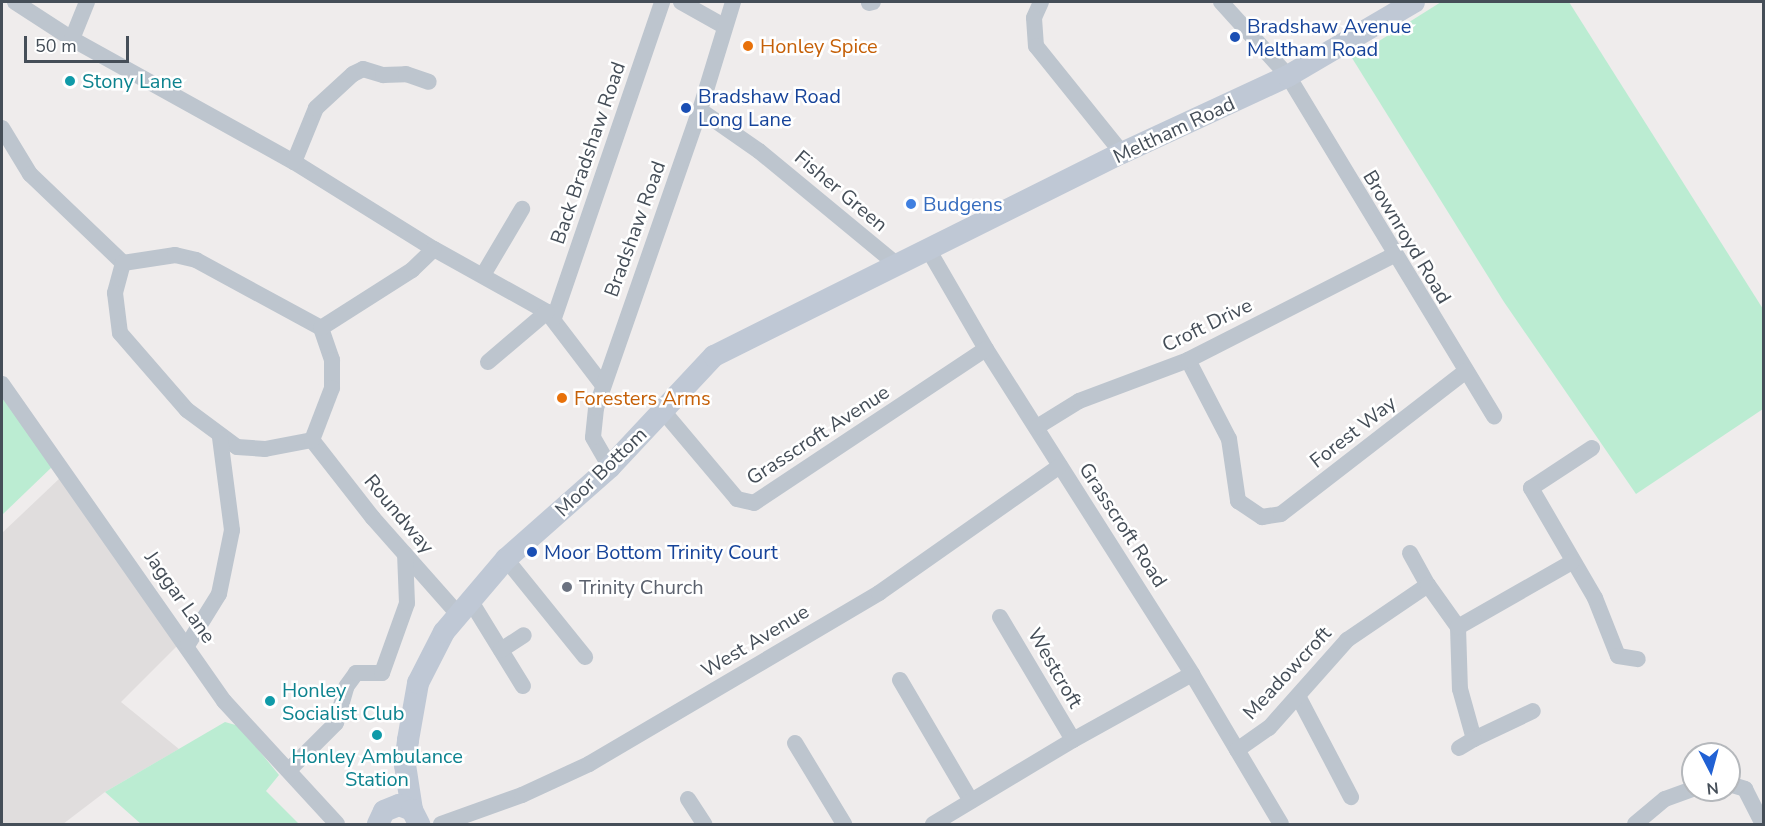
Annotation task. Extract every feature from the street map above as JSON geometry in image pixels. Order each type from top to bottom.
[{"type":"street","points":[[15,2],[72,39],[294,162],[434,249],[550,315],[602,384]]},
{"type":"street","points":[[72,39],[87,2]]},
{"type":"street","name":"Back Bradshaw Road","points":[[550,315],[662,2]]},
{"type":"street","points":[[681,2],[724,26]]},
{"type":"street","name":"Bradshaw Road","points":[[610,467],[593,437],[602,384],[700,110],[733,2]]},
{"type":"street","points":[[1041,2],[1034,18],[1036,46],[1122,153]]},
{"type":"street","name":"Brownroyd Road","points":[[1221,2],[1288,76],[1394,255],[1494,416]]},
{"type":"street","name":"Meltham Road","points":[[928,249],[1122,153],[1288,76],[1389,8],[1414,2]]},
{"type":"street","points":[[294,162],[316,108],[353,74],[363,69],[383,75],[405,74],[429,82]]},
{"type":"street","name":"Fisher Green","points":[[700,110],[759,151],[896,264]]},
{"type":"street","points":[[2,128],[30,174],[123,263]]},
{"type":"street","points":[[483,275],[522,209]]},
{"type":"street","points":[[321,328],[412,270],[434,249]]},
{"type":"street","name":"Moor Bottom","points":[[381,818],[405,765],[418,683],[426,660],[464,607],[506,559],[610,467],[714,356],[928,249]]},
{"type":"street","name":"Grasscroft Road","points":[[928,249],[986,349],[1192,674],[1281,825]]},
{"type":"street","points":[[175,255],[196,260],[321,328],[332,360],[332,388],[312,440],[265,449],[237,447],[220,438],[187,410],[120,333],[115,293],[123,263],[175,255]]},
{"type":"street","name":"Croft Drive","points":[[1036,427],[1078,401],[1188,360],[1394,255]]},
{"type":"street","points":[[488,362],[550,315]]},
{"type":"street","name":"Grasscroft Avenue","points":[[663,411],[737,499],[754,503],[986,349]]},
{"type":"street","name":"Forest Way","points":[[1188,360],[1229,439],[1238,501],[1262,517],[1281,514],[1466,370]]},
{"type":"street","name":"Jaggar Lane","points":[[2,384],[188,644],[225,701],[337,825]]},
{"type":"street","points":[[188,644],[219,594],[232,530],[220,438]]},
{"type":"street","name":"Roundway","points":[[312,440],[442,596],[464,607],[501,650],[523,686]]},
{"type":"street","points":[[1592,448],[1531,488],[1595,598],[1618,656],[1638,659]]},
{"type":"street","name":"West Avenue","points":[[415,816],[447,821],[522,795],[589,764],[879,593],[1060,466]]},
{"type":"street","points":[[1410,553],[1428,585],[1458,627],[1460,689],[1474,739]]},
{"type":"street","points":[[289,770],[336,723],[346,687],[356,673],[382,673],[407,603],[405,554]]},
{"type":"street","points":[[506,559],[585,657]]},
{"type":"street","points":[[1458,627],[1572,562]]},
{"type":"street","name":"Meadowcroft","points":[[1237,750],[1269,728],[1299,698],[1347,640],[1428,585]]},
{"type":"street","points":[[407,603],[422,597],[442,596]]},
{"type":"street","name":"Westcroft","points":[[1000,617],[1072,740]]},
{"type":"street","points":[[501,650],[524,635]]},
{"type":"street","name":"Westcroft","points":[[933,825],[1072,740],[1192,674]]},
{"type":"street","points":[[900,680],[971,801]]},
{"type":"street","points":[[1299,698],[1351,796]]},
{"type":"street","points":[[1459,748],[1533,711]]},
{"type":"street","points":[[795,743],[844,825]]},
{"type":"street","name":"Moor Bottom","points":[[405,765],[415,816]]},
{"type":"street","points":[[1741,788],[1745,789],[1763,825]]},
{"type":"street","points":[[1635,825],[1665,799],[1681,793]]},
{"type":"street","points":[[688,799],[704,825]]},
{"type":"street","points":[[381,818],[399,805],[415,816]]},
{"type":"shaded area","points":[[60,478],[177,646],[121,702],[179,749],[105,792],[63,824],[2,824],[2,533]]},
{"type":"green space","points":[[1441,2],[1569,2],[1763,309],[1763,409],[1636,494],[1504,302],[1352,58]]},
{"type":"green space","points":[[2,396],[53,466],[2,515]]},
{"type":"green space","points":[[225,722],[239,726],[279,775],[266,791],[299,824],[141,824],[105,792]]},
{"type":"place","name":"Bradshaw Avenue Meltham Road","points":[[1235,37]]},
{"type":"place","name":"Honley Spice","points":[[748,46]]},
{"type":"place","name":"Stony Lane","points":[[70,81]]},
{"type":"place","name":"Bradshaw Road Long Lane","points":[[686,108]]},
{"type":"place","name":"Budgens","points":[[911,204]]},
{"type":"place","name":"Foresters Arms","points":[[562,398]]},
{"type":"place","name":"Moor Bottom Trinity Court","points":[[532,552]]},
{"type":"place","name":"Trinity Church","points":[[567,587]]},
{"type":"place","name":"Honley Socialist Club","points":[[270,701]]},
{"type":"place","name":"Honley Ambulance Station","points":[[377,735]]}]
